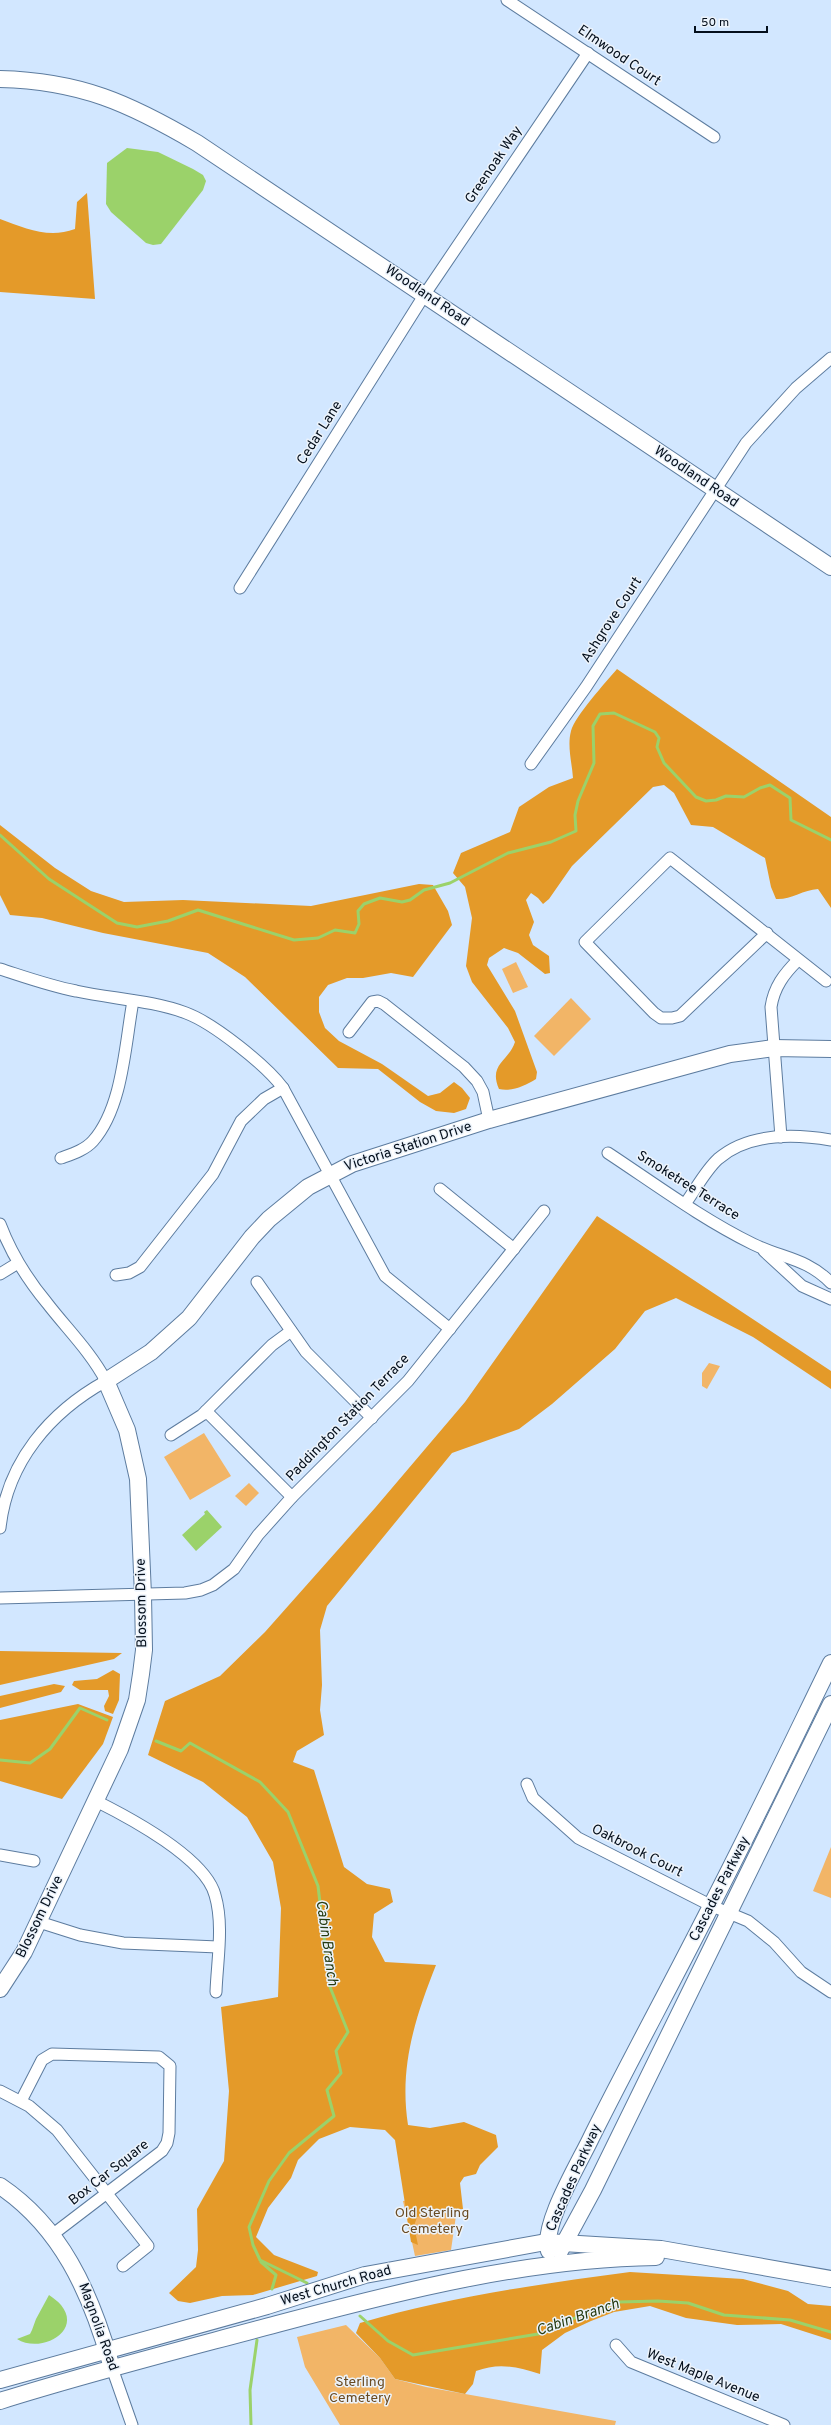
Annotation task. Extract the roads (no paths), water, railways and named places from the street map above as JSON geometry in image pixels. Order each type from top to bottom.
[{"type":"main road","name":"Woodland Road","points":[[0,79],[39,82],[78,89],[125,104],[158,120],[197,143],[425,294],[831,568]]},
{"type":"main road","name":"Victoria Station Drive","points":[[106,1381],[132,1366],[169,1337],[209,1294],[236,1255],[269,1219],[288,1202],[330,1174],[376,1154],[489,1120],[730,1054],[774,1048],[831,1049]]},
{"type":"main road","name":"Blossom Drive","points":[[0,1989],[24,1952],[39,1922],[120,1749],[137,1700],[144,1650],[138,1479],[127,1430],[106,1381]]},
{"type":"main road","name":"Cascades Parkway","points":[[552,2264],[546,2242],[551,2221],[712,1906],[831,1663]]},
{"type":"main road","name":"Cascades Parkway","points":[[552,2264],[593,2190],[831,1704]]},
{"type":"main road","name":"Magnolia Road","points":[[0,2186],[21,2203],[52,2235],[76,2271],[87,2292],[112,2368]]},
{"type":"main road","name":"West Church Road","points":[[0,2380],[267,2306],[365,2275],[546,2242],[640,2246],[831,2279]]},
{"type":"main road","name":"West Church Road","points":[[0,2401],[112,2368],[383,2296],[552,2264],[602,2258],[668,2257],[727,2261]]},
{"type":"street","name":"Elmwood Court","points":[[507,0],[714,137]]},
{"type":"street","name":"Greenoak Way","points":[[425,294],[588,53]]},
{"type":"street","name":"Cedar Lane","points":[[240,588],[425,294]]},
{"type":"street","name":"Ashgrove Court","points":[[531,764],[586,687],[716,491],[742,448],[760,425],[796,388],[831,358]]},
{"type":"street","points":[[767,933],[680,1016],[672,1018],[661,1018],[654,1012],[585,942],[670,858],[767,933],[798,960],[826,981]]},
{"type":"street","points":[[780,1137],[771,1007],[773,996],[780,982],[798,960]]},
{"type":"street","points":[[0,969],[76,991],[170,1007],[203,1021],[263,1064],[283,1088],[385,1276],[450,1328]]},
{"type":"street","points":[[61,1158],[78,1152],[92,1141],[112,1108],[117,1091],[133,1001]]},
{"type":"street","points":[[349,1032],[372,1002],[378,1001],[384,1004],[464,1067],[477,1081],[483,1092],[489,1120]]},
{"type":"street","points":[[116,1275],[129,1273],[140,1267],[213,1174],[241,1121],[264,1099],[283,1088]]},
{"type":"street","points":[[685,1204],[708,1169],[730,1150],[756,1140],[780,1137],[831,1140]]},
{"type":"street","name":"Smoketree Terrace","points":[[608,1153],[685,1204],[765,1252],[802,1286],[831,1299]]},
{"type":"street","points":[[440,1189],[514,1248]]},
{"type":"street","name":"Paddington Station Terrace","points":[[0,1598],[143,1595],[201,1590],[224,1578],[234,1569],[258,1535],[292,1497],[408,1381],[544,1211]]},
{"type":"street","name":"Blossom Drive","points":[[0,1224],[18,1263],[48,1305],[92,1357],[106,1381]]},
{"type":"street","name":"Smoketree Terrace","points":[[752,1244],[804,1262],[831,1283]]},
{"type":"street","points":[[0,1274],[18,1263]]},
{"type":"street","points":[[256,1282],[306,1352],[372,1418]]},
{"type":"street","points":[[171,1434],[206,1411],[272,1345],[291,1331]]},
{"type":"street","name":"Victoria Station Drive","points":[[0,1528],[12,1481],[31,1445],[59,1412],[76,1399],[106,1381]]},
{"type":"street","points":[[206,1411],[292,1497]]},
{"type":"street","name":"Oakbrook Court","points":[[527,1784],[533,1798],[578,1838],[712,1906],[748,1921],[761,1930],[801,1972],[831,1992]]},
{"type":"street","points":[[96,1801],[127,1818],[193,1862],[204,1873],[212,1886],[216,1901],[218,1947],[216,1992]]},
{"type":"street","points":[[0,1855],[34,1861]]},
{"type":"street","points":[[39,1922],[80,1935],[117,1942],[218,1947]]},
{"type":"street","name":"Box Car Square","points":[[20,2101],[42,2060],[52,2054],[159,2057],[166,2060],[172,2072],[167,2142],[157,2156],[52,2235]]},
{"type":"street","points":[[0,2091],[20,2101],[44,2117],[57,2130],[148,2246],[123,2266]]},
{"type":"street","name":"West Maple Avenue","points":[[616,2345],[631,2362],[763,2421],[784,2425]]},
{"type":"street","name":"Magnolia Road","points":[[112,2368],[132,2425]]},
{"type":"waterway","points":[[0,835],[49,879],[117,923],[137,927],[168,921],[198,910],[294,940],[318,938],[335,930],[355,933],[359,924],[358,911],[364,904],[380,898],[402,902],[410,900],[424,890],[450,883],[508,853],[551,842],[576,831],[575,815],[578,801],[594,763],[593,726],[600,714],[614,713],[655,732],[659,738],[657,747],[664,763],[696,797],[706,801],[716,800],[726,796],[744,797],[760,788],[770,785],[790,798],[791,820],[831,840]]},
{"type":"waterway","name":"Cabin Branch","points":[[0,1760],[30,1763],[50,1749],[80,1708],[107,1720]]},
{"type":"waterway","name":"Cabin Branch","points":[[156,1741],[181,1751],[190,1743],[260,1782],[288,1812],[318,1886],[330,1987],[348,2032],[336,2051],[341,2073],[327,2090],[334,2116],[289,2153],[269,2181],[249,2227],[253,2245],[260,2260],[307,2283]]},
{"type":"waterway","points":[[261,2262],[276,2275],[272,2289]]},
{"type":"waterway","name":"Cabin Branch","points":[[360,2316],[388,2341],[413,2355],[544,2333],[589,2311],[619,2302],[658,2301],[688,2303],[724,2315],[790,2320],[831,2332]]},
{"type":"waterway","points":[[251,2425],[250,2390],[257,2340]]},
{"type":"park label","name":"Old Sterling Cemetery","points":[[432,2222]]},
{"type":"park label","name":"Sterling Cemetery","points":[[360,2390]]}]
